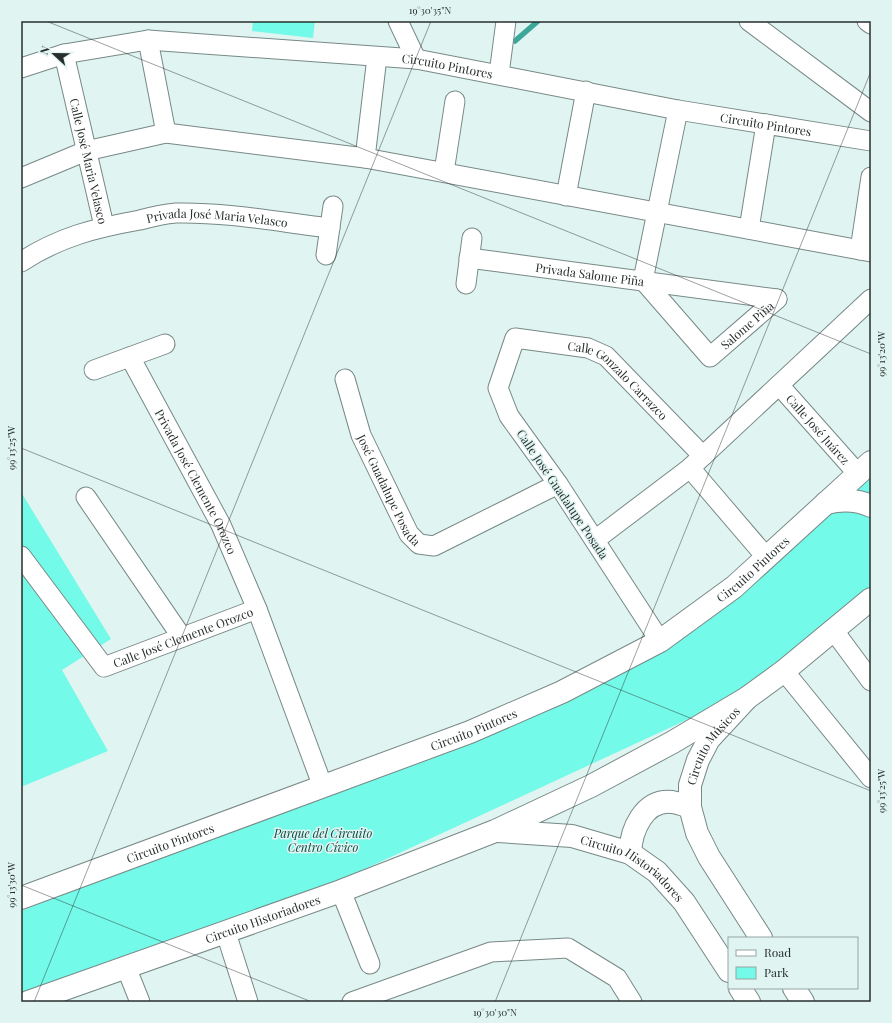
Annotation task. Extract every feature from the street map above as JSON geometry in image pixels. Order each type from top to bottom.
[{"type":"main road","name":"Circuito Pintores","points":[[21,898],[470,732],[562,692],[660,641],[734,587],[864,468]]},
{"type":"main road","points":[[826,503],[846,500],[856,501],[871,506]]},
{"type":"main road","name":"Circuito Músicos","points":[[760,937],[709,857],[697,833],[690,807],[690,785],[698,760],[709,739],[747,698],[784,671],[871,599]]},
{"type":"main road","name":"Circuito Historiadores","points":[[28,1002],[341,891],[495,831],[591,786],[673,742],[747,698]]},
{"type":"main road","points":[[630,853],[633,831],[638,820],[652,806],[672,802],[690,807]]},
{"type":"main road","name":"Circuito Historiadores","points":[[495,831],[572,836],[630,853],[657,872],[684,902],[728,969]]},
{"type":"main road","points":[[741,989],[749,1002]]},
{"type":"main road","points":[[795,989],[803,1002]]},
{"type":"street","points":[[398,21],[416,59]]},
{"type":"street","points":[[749,21],[871,112]]},
{"type":"street","points":[[867,21],[871,24]]},
{"type":"street","points":[[499,74],[505,25]]},
{"type":"street","points":[[148,40],[166,133]]},
{"type":"street","name":"Circuito Pintores","points":[[23,63],[64,54],[148,40],[416,59],[678,110],[871,141]]},
{"type":"street","name":"Calle José Maria Velasco","points":[[21,262],[40,250],[73,235],[104,226],[64,54]]},
{"type":"street","points":[[365,158],[377,56]]},
{"type":"street","points":[[566,196],[586,91]]},
{"type":"street","points":[[444,172],[455,101]]},
{"type":"street","name":"Privada Salome Piña","points":[[469,258],[643,280],[678,110]]},
{"type":"street","points":[[748,230],[766,124]]},
{"type":"street","points":[[21,178],[86,151],[166,133],[365,158],[865,251],[871,177]]},
{"type":"street","points":[[326,255],[333,206]]},
{"type":"street","name":"Privada José Maria Velasco","points":[[104,226],[175,213],[228,215],[330,228]]},
{"type":"street","points":[[466,284],[472,238]]},
{"type":"street","name":"Salome Piña","points":[[643,280],[698,287],[777,299],[710,357],[643,280]]},
{"type":"street","points":[[595,540],[696,462],[869,304]]},
{"type":"street","name":"Calle José Guadalupe Posada","points":[[515,338],[498,388],[509,416],[558,484],[660,641]]},
{"type":"street","name":"Calle Gonzalo Carrazco","points":[[515,338],[588,348],[606,356],[696,462],[767,558]]},
{"type":"street","points":[[94,370],[165,344]]},
{"type":"street","name":"Privada José Clemente Orozco","points":[[130,357],[221,524],[257,608]]},
{"type":"street","name":"José Guadalupe Posada","points":[[345,379],[361,435],[409,534],[419,544],[434,546],[558,484]]},
{"type":"street","name":"Calle José Juárez","points":[[779,385],[864,468]]},
{"type":"street","points":[[86,497],[181,636]]},
{"type":"street","name":"Calle José Clemente Orozco","points":[[21,556],[104,667],[181,636],[257,608],[324,787]]},
{"type":"street","points":[[834,631],[871,681]]},
{"type":"street","points":[[784,671],[868,766]]},
{"type":"street","points":[[341,891],[370,964]]},
{"type":"street","points":[[226,933],[248,1002]]},
{"type":"street","points":[[352,1002],[491,952],[568,948],[617,978],[632,1002]]},
{"type":"street","points":[[126,967],[140,1002]]},
{"type":"green space","points":[[253,21],[315,21],[313,38],[252,31]]},
{"type":"green space","name":"Parque del Circuito Centro Cívico","points":[[871,470],[871,588],[734,698],[339,881],[21,997],[21,911],[469,735],[662,647]]},
{"type":"green space","points":[[21,492],[111,639],[62,670],[108,751],[21,787]]},
{"type":"waterway","points":[[515,41],[538,21]]}]
